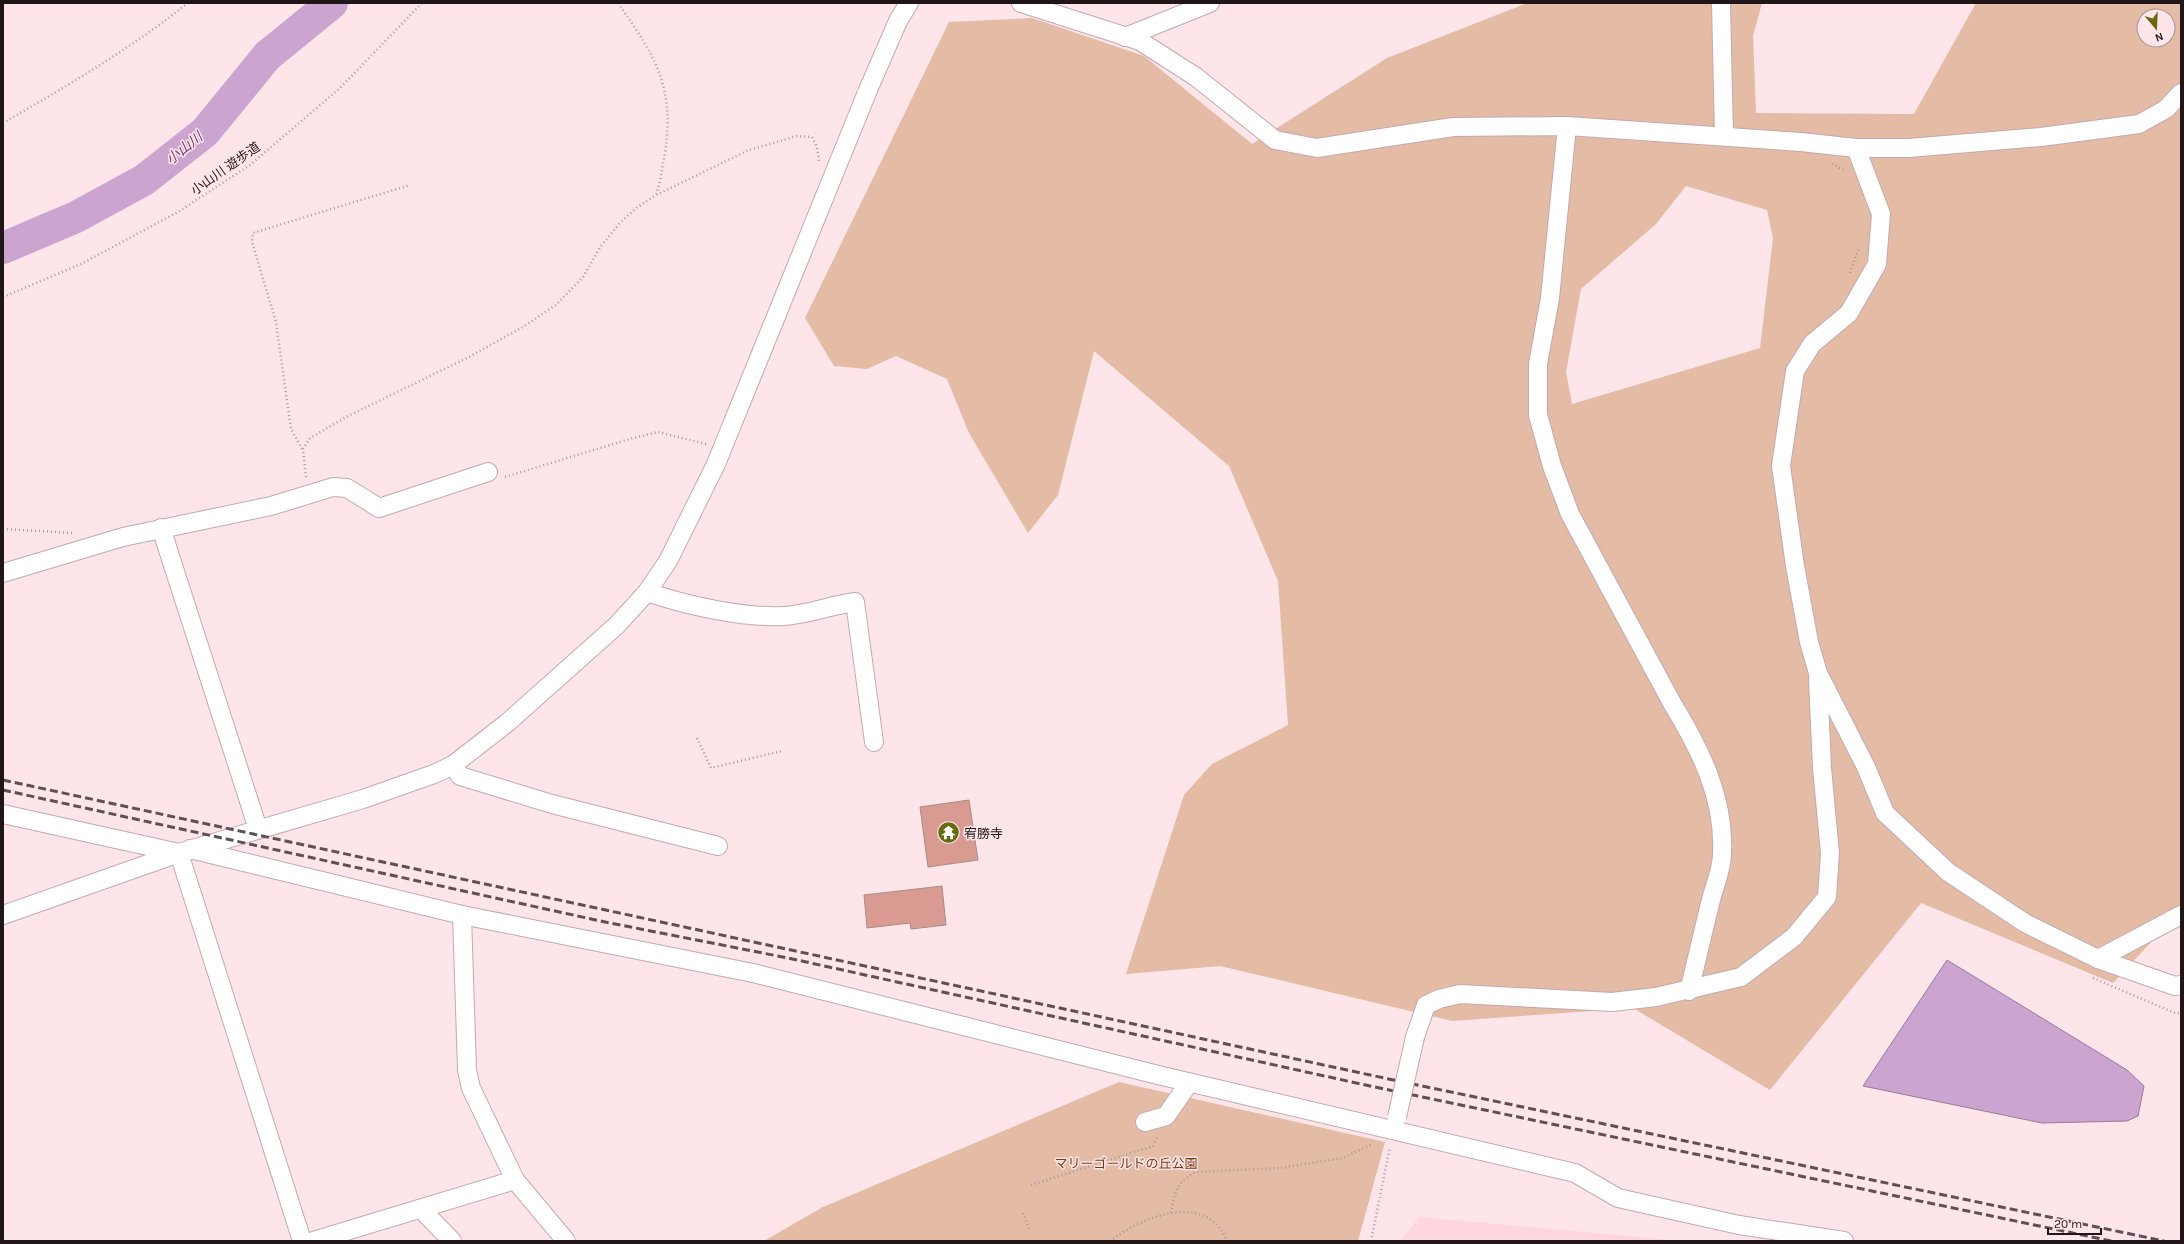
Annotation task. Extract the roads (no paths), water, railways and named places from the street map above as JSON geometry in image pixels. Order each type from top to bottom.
[{"type":"street","points":[[3,915],[185,851],[363,799],[434,774],[453,765],[507,723],[606,635],[647,592],[668,561],[722,448],[898,21],[909,3]]},
{"type":"street","points":[[1021,3],[1140,42],[1196,76],[1275,140],[1316,148],[1453,127],[1567,126],[1724,136],[1856,148],[1909,148],[2041,136],[2138,124],[2166,109],[2181,93]]},
{"type":"street","points":[[1125,37],[1210,3]]},
{"type":"street","points":[[1721,3],[1724,136]]},
{"type":"street","points":[[1567,126],[1550,298],[1538,364],[1538,415],[1552,466],[1570,514],[1672,703],[1690,733],[1706,767],[1717,798],[1722,830],[1722,856],[1689,991]]},
{"type":"street","points":[[1856,148],[1881,214],[1877,264],[1849,313],[1812,344],[1795,371],[1781,466],[1795,566],[1809,642],[1818,673],[1866,767],[1885,813],[1948,872],[2024,923],[2098,959],[2175,986],[2181,985]]},
{"type":"street","points":[[3,573],[123,536],[235,514],[305,496],[333,487],[347,488],[379,508],[488,472]]},
{"type":"street","points":[[161,528],[258,829]]},
{"type":"street","points":[[647,592],[669,600],[700,606],[748,614],[776,616],[827,609],[855,602],[874,742]]},
{"type":"street","points":[[1391,1126],[1415,1037],[1426,1005],[1439,998],[1460,994],[1612,1002],[1689,991],[1741,977],[1794,937],[1827,896],[1830,853],[1822,768],[1818,673]]},
{"type":"street","points":[[453,765],[460,776],[552,804],[718,846]]},
{"type":"street","points":[[3,814],[185,851],[462,915],[753,973],[1189,1083],[1391,1126],[1575,1173],[1618,1198],[1738,1225],[1844,1241]]},
{"type":"street","points":[[185,851],[302,1241]]},
{"type":"street","points":[[462,915],[467,1070],[471,1088],[514,1180],[566,1241]]},
{"type":"street","points":[[2098,959],[2181,915]]},
{"type":"street","points":[[1153,1127],[1166,1116],[1189,1083]]},
{"type":"street","points":[[313,1241],[514,1180]]},
{"type":"street","points":[[421,1209],[452,1241]]},
{"type":"waterway","name":"小山川","points":[[3,248],[76,217],[144,180],[205,132],[267,56],[332,3]]},
{"type":"railway","points":[[3,780],[1384,1078],[2164,1241]]},
{"type":"railway","points":[[3,790],[605,922],[788,958],[1370,1086],[2111,1241]]},
{"type":"place","name":"宥勝寺","points":[[949,833]]},
{"type":"park label","name":"マリーゴールドの丘公園","points":[[1126,1163]]}]
